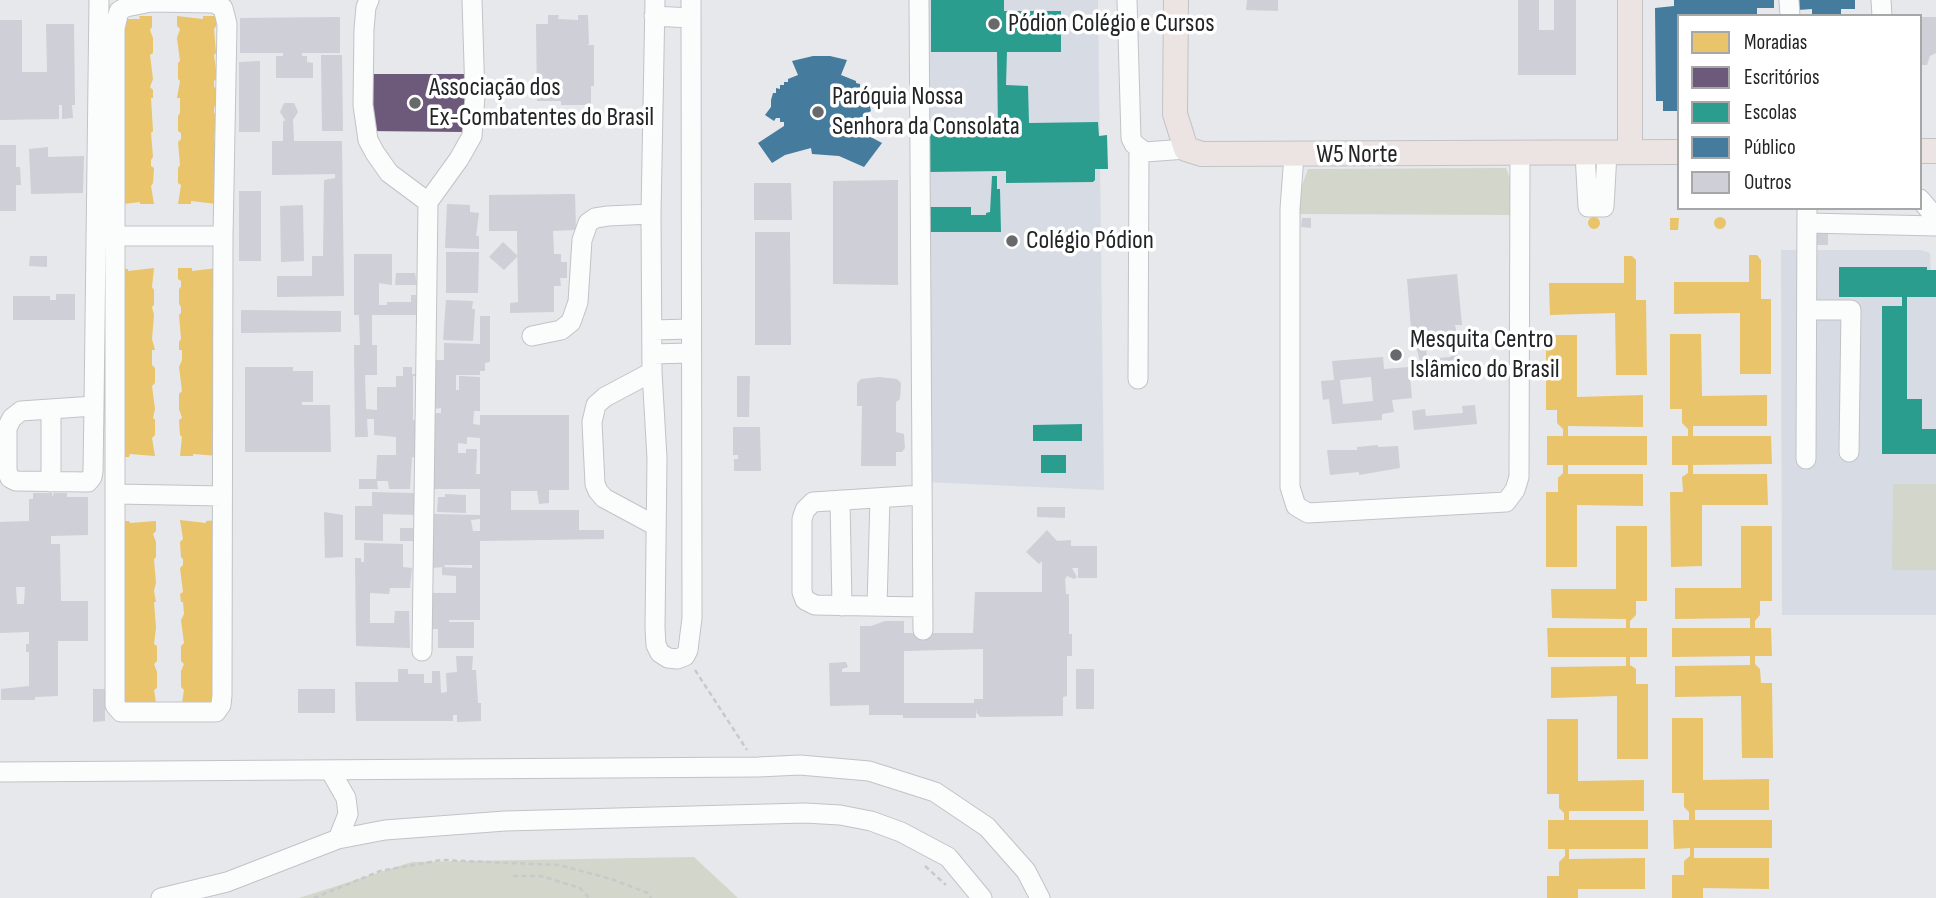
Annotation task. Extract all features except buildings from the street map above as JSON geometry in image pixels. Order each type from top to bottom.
[{"type":"main road","points":[[1177,0],[1174,105],[1186,149]]},
{"type":"main road","points":[[1608,153],[1630,0]]},
{"type":"main road","name":"W5 Norte","points":[[1186,149],[1202,154],[1294,155],[1677,152]]},
{"type":"street","points":[[94,406],[21,411],[12,418],[7,428],[7,471],[10,478],[16,481],[88,482],[92,477],[94,406],[99,0]]},
{"type":"street","points":[[369,0],[364,29],[363,105],[368,140],[389,173],[428,202]]},
{"type":"street","points":[[422,651],[428,202],[460,159],[472,136],[475,96],[471,0]]},
{"type":"street","points":[[919,0],[923,630]]},
{"type":"street","points":[[1127,0],[1131,138],[1145,152],[1186,149]]},
{"type":"street","points":[[151,1],[178,1],[214,2],[220,5],[226,16],[222,695],[219,710],[216,712],[121,712],[115,705],[115,21],[120,10],[126,6],[151,1]]},
{"type":"street","points":[[654,8],[691,9],[692,618],[685,656],[677,659],[660,653],[656,645],[657,458],[652,363],[651,214],[654,8]]},
{"type":"street","points":[[1138,379],[1139,148]]},
{"type":"street","points":[[1596,207],[1608,153]]},
{"type":"street","points":[[1294,155],[1290,209],[1290,487],[1296,506],[1308,513],[1506,502],[1514,490],[1518,477],[1520,154]]},
{"type":"street","points":[[1922,202],[1936,218]]},
{"type":"street","points":[[532,336],[561,330],[571,322],[578,302],[582,240],[588,223],[595,218],[608,216],[651,214]]},
{"type":"street","points":[[1806,459],[1807,216],[1936,226]]},
{"type":"street","points":[[116,236],[223,236]]},
{"type":"street","points":[[1808,310],[1851,310],[1849,452]]},
{"type":"street","points":[[652,330],[690,329]]},
{"type":"street","points":[[656,526],[604,498],[598,491],[594,478],[593,411],[605,397],[652,363],[690,353]]},
{"type":"street","points":[[51,409],[51,482]]},
{"type":"street","points":[[116,494],[222,495]]},
{"type":"street","points":[[921,495],[813,502],[805,510],[802,519],[802,592],[805,600],[815,605],[922,607]]},
{"type":"street","points":[[877,607],[880,498]]},
{"type":"street","points":[[840,500],[842,606]]},
{"type":"street","points":[[0,772],[800,765],[869,771],[935,792],[987,827],[1026,871],[1040,898]]},
{"type":"street","points":[[330,770],[346,798],[348,814],[338,839]]},
{"type":"street","points":[[161,898],[227,882],[338,839],[385,830],[505,821],[805,813],[840,815],[871,821],[901,832],[948,857],[982,898]]},
{"type":"path","points":[[685,656],[758,767]]},
{"type":"path","points":[[916,859],[950,889]]},
{"type":"path","points":[[314,898],[380,871],[441,860],[559,865],[611,879],[648,893],[651,898]]},
{"type":"path","points":[[513,876],[541,876],[580,888],[589,898]]},
{"type":"shaded area","name":"Colégio Pódion","points":[[921,0],[1098,0],[1104,490],[924,482]]},
{"type":"shaded area","points":[[1506,168],[1514,190],[1516,215],[1299,214],[1300,191],[1308,169]]},
{"type":"shaded area","points":[[1781,250],[1921,250],[1930,253],[1931,276],[1936,276],[1936,615],[1782,615]]},
{"type":"shaded area","points":[[1893,484],[1936,484],[1936,570],[1892,570]]},
{"type":"shaded area","points":[[694,857],[738,898],[299,898],[412,862]]},
{"type":"place","name":"Pódion Colégio e Cursos","points":[[994,24]]},
{"type":"place","name":"Associação dos Ex-Combatentes do Brasil","points":[[415,103]]},
{"type":"place","name":"Paróquia Nossa Senhora da Consolata","points":[[818,112]]},
{"type":"place","name":"Colégio Pódion","points":[[1012,241]]},
{"type":"place","name":"Mesquita Centro Islâmico do Brasil","points":[[1396,355]]}]
